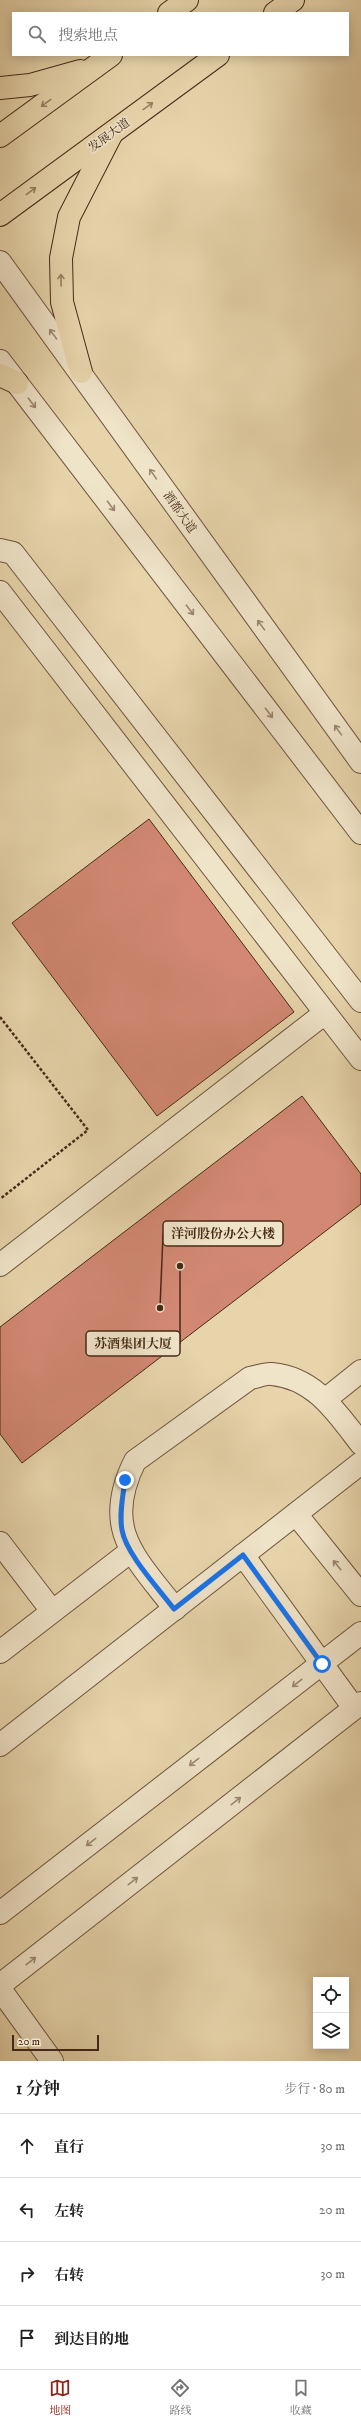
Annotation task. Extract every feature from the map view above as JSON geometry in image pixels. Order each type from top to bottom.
[{"type":"main road","points":[[170,12],[186,0]]},
{"type":"main road","points":[[276,12],[293,0]]},
{"type":"main road","name":"发展大道","points":[[0,214],[217,56]]},
{"type":"main road","points":[[0,88],[30,86],[104,60]]},
{"type":"main road","points":[[0,136],[104,60]]},
{"type":"main road","points":[[81,372],[62,302],[61,258],[69,217],[113,132]]},
{"type":"street","name":"酒都大道","points":[[0,262],[81,372],[246,604],[361,762]]},
{"type":"street","points":[[0,361],[8,379],[361,833]]},
{"type":"street","points":[[0,550],[13,553],[361,1001]]},
{"type":"street","points":[[0,592],[361,1059]]},
{"type":"street","points":[[0,1265],[325,1013]]},
{"type":"street","points":[[326,1398],[361,1371]]},
{"type":"street","points":[[174,1609],[131,1551],[122,1530],[122,1501],[125,1480],[135,1461],[250,1378],[271,1374],[301,1382],[326,1398],[361,1444]]},
{"type":"street","points":[[0,1745],[361,1462]]},
{"type":"street","points":[[296,1514],[361,1595]]},
{"type":"street","points":[[0,1542],[52,1611]]},
{"type":"street","points":[[0,1652],[131,1551]]},
{"type":"street","points":[[0,1985],[358,1706],[322,1664],[243,1555]]},
{"type":"street","points":[[0,1913],[361,1633]]},
{"type":"street","points":[[0,1989],[52,2061]]},
{"type":"path","points":[[0,1017],[88,1130],[0,1199]]},
{"type":"building","points":[[149,819],[294,1012],[157,1116],[12,923]]},
{"type":"building","points":[[302,1096],[361,1174],[361,1204],[22,1463],[0,1434],[0,1327]]},
{"type":"place","name":"苏酒集团大厦","points":[[180,1266]]},
{"type":"place","name":"洋河股份办公大楼","points":[[160,1308]]},
{"type":"route","points":[[125,1480],[122,1501],[122,1530],[131,1551],[174,1609],[243,1555],[322,1664]]}]
